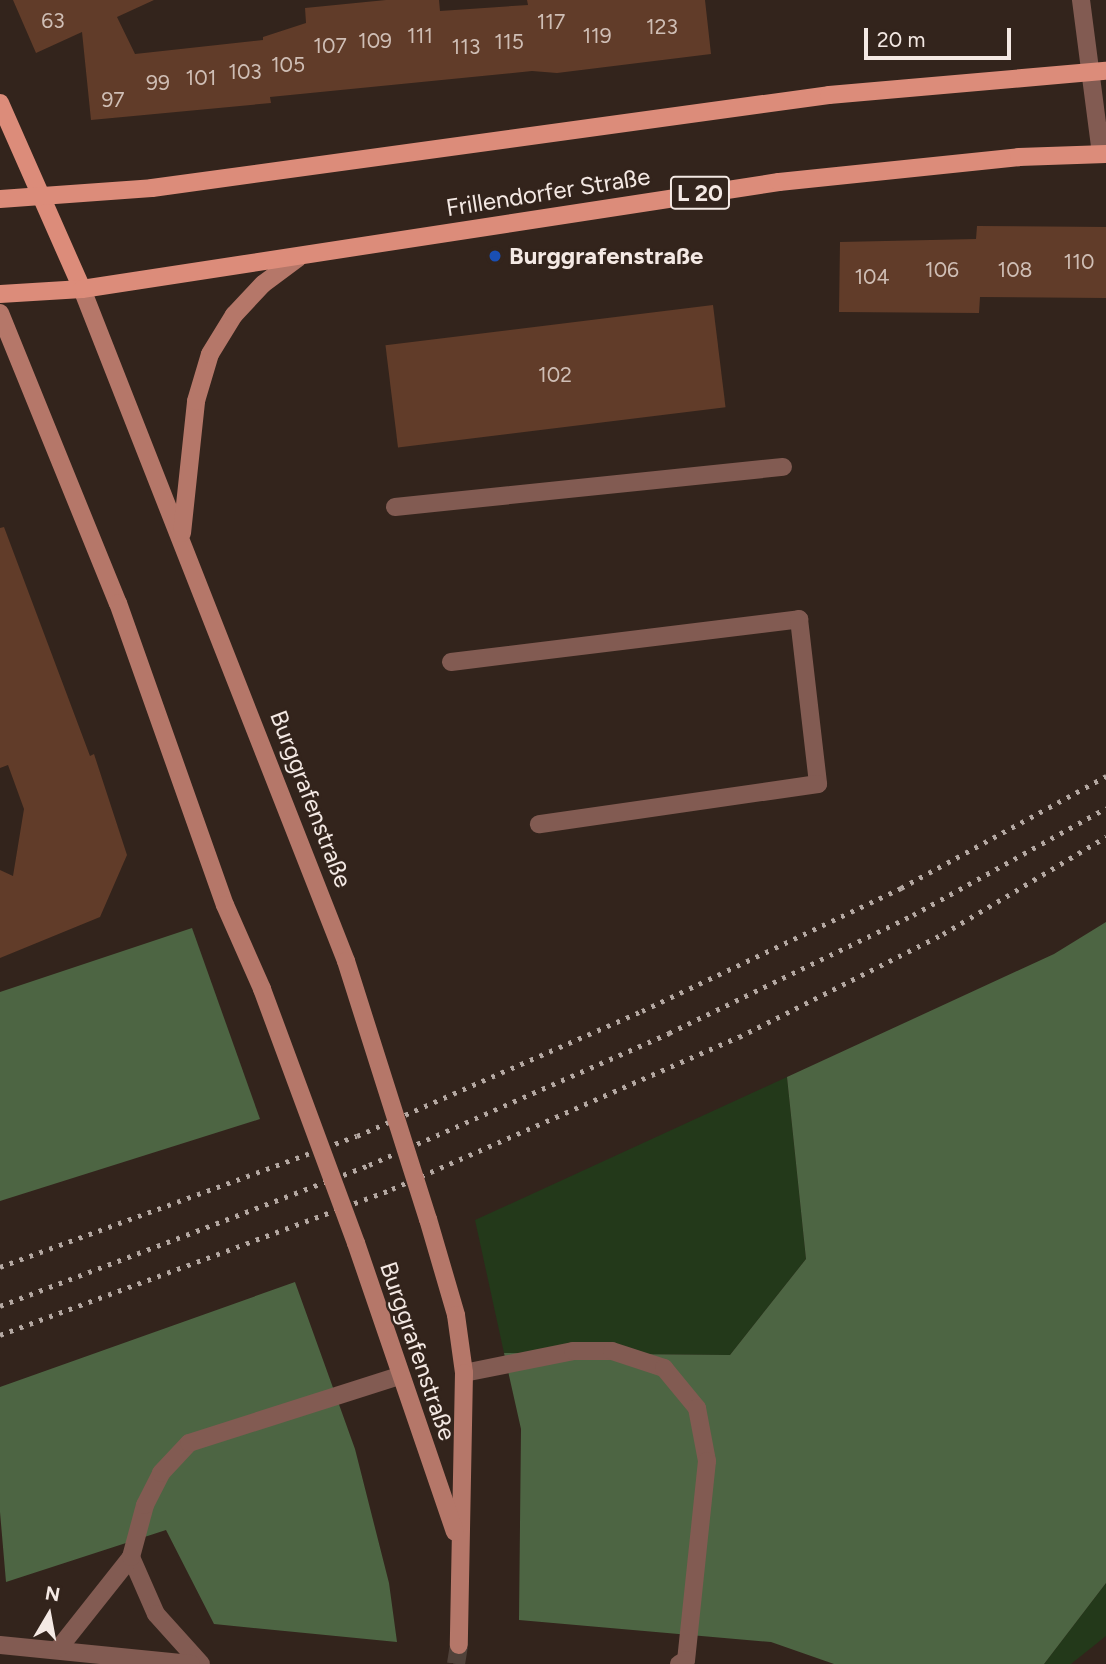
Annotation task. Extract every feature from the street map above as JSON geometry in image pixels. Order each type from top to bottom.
[{"type":"main road","points":[[0,199],[165,186],[829,94],[1097,71]]},
{"type":"main road","name":"Burggrafenstraße","points":[[0,103],[82,289],[346,961],[428,1219],[456,1315],[464,1373],[458,1542],[459,1645]]},
{"type":"main road","name":"Frillendorfer Straße","points":[[0,294],[82,289],[298,258],[779,182],[1019,157],[1104,154]]},
{"type":"main road","name":"L 20","points":[[181,537],[196,401],[211,354],[234,315],[263,284],[298,258]]},
{"type":"main road","name":"Burggrafenstraße","points":[[0,313],[117,603],[225,905],[262,989],[356,1243],[399,1376],[458,1542]]},
{"type":"lane","points":[[1081,0],[1097,71],[1104,154]]},
{"type":"lane","points":[[395,507],[783,467]]},
{"type":"lane","points":[[451,662],[799,619],[818,784],[539,824]]},
{"type":"lane","points":[[464,1373],[573,1351],[612,1351],[664,1368],[697,1408],[707,1461],[686,1660],[679,1664]]},
{"type":"lane","points":[[59,1648],[131,1557],[145,1505],[161,1473],[189,1443],[399,1376]]},
{"type":"lane","points":[[131,1557],[156,1614],[201,1664]]},
{"type":"lane","points":[[0,1644],[59,1648],[191,1664]]},
{"type":"green space","points":[[1106,922],[1106,1583],[1044,1664],[834,1664],[771,1642],[519,1620],[521,1429],[504,1353],[730,1355],[806,1259],[787,1077],[1054,954]]},
{"type":"green space","points":[[192,928],[260,1119],[0,1201],[0,992]]},
{"type":"green space","points":[[787,1077],[806,1259],[730,1355],[504,1353],[475,1220]]},
{"type":"green space","points":[[295,1282],[355,1449],[389,1583],[397,1642],[214,1624],[166,1530],[6,1582],[0,1512],[0,1387]]},
{"type":"green space","points":[[1106,1583],[1106,1636],[1071,1664],[1044,1664]]},
{"type":"building","points":[[13,0],[154,0],[117,17],[135,54],[263,40],[263,37],[306,23],[305,8],[386,0],[439,0],[440,11],[528,5],[527,0],[705,0],[711,54],[557,73],[532,71],[270,97],[271,103],[91,120],[82,32],[36,53]]},
{"type":"building","points":[[977,226],[1106,227],[1106,298],[980,297],[979,313],[839,312],[840,242],[976,239]]},
{"type":"building","points":[[713,305],[726,407],[398,447],[385,345]]},
{"type":"building","points":[[4,527],[90,756],[94,754],[127,855],[100,917],[0,958],[0,870],[13,876],[24,809],[8,765],[0,768],[0,528]]},
{"type":"tunnel","points":[[456,1664],[459,1645]]},
{"type":"railway","points":[[0,1267],[357,1136],[642,1011],[901,888],[1106,776]]},
{"type":"railway","points":[[0,1306],[369,1165],[669,1033],[913,915],[1106,808]]},
{"type":"railway","points":[[0,1335],[392,1189],[739,1037],[943,934],[1106,837]]},
{"type":"place","name":"Burggrafenstraße","points":[[495,256]]}]
